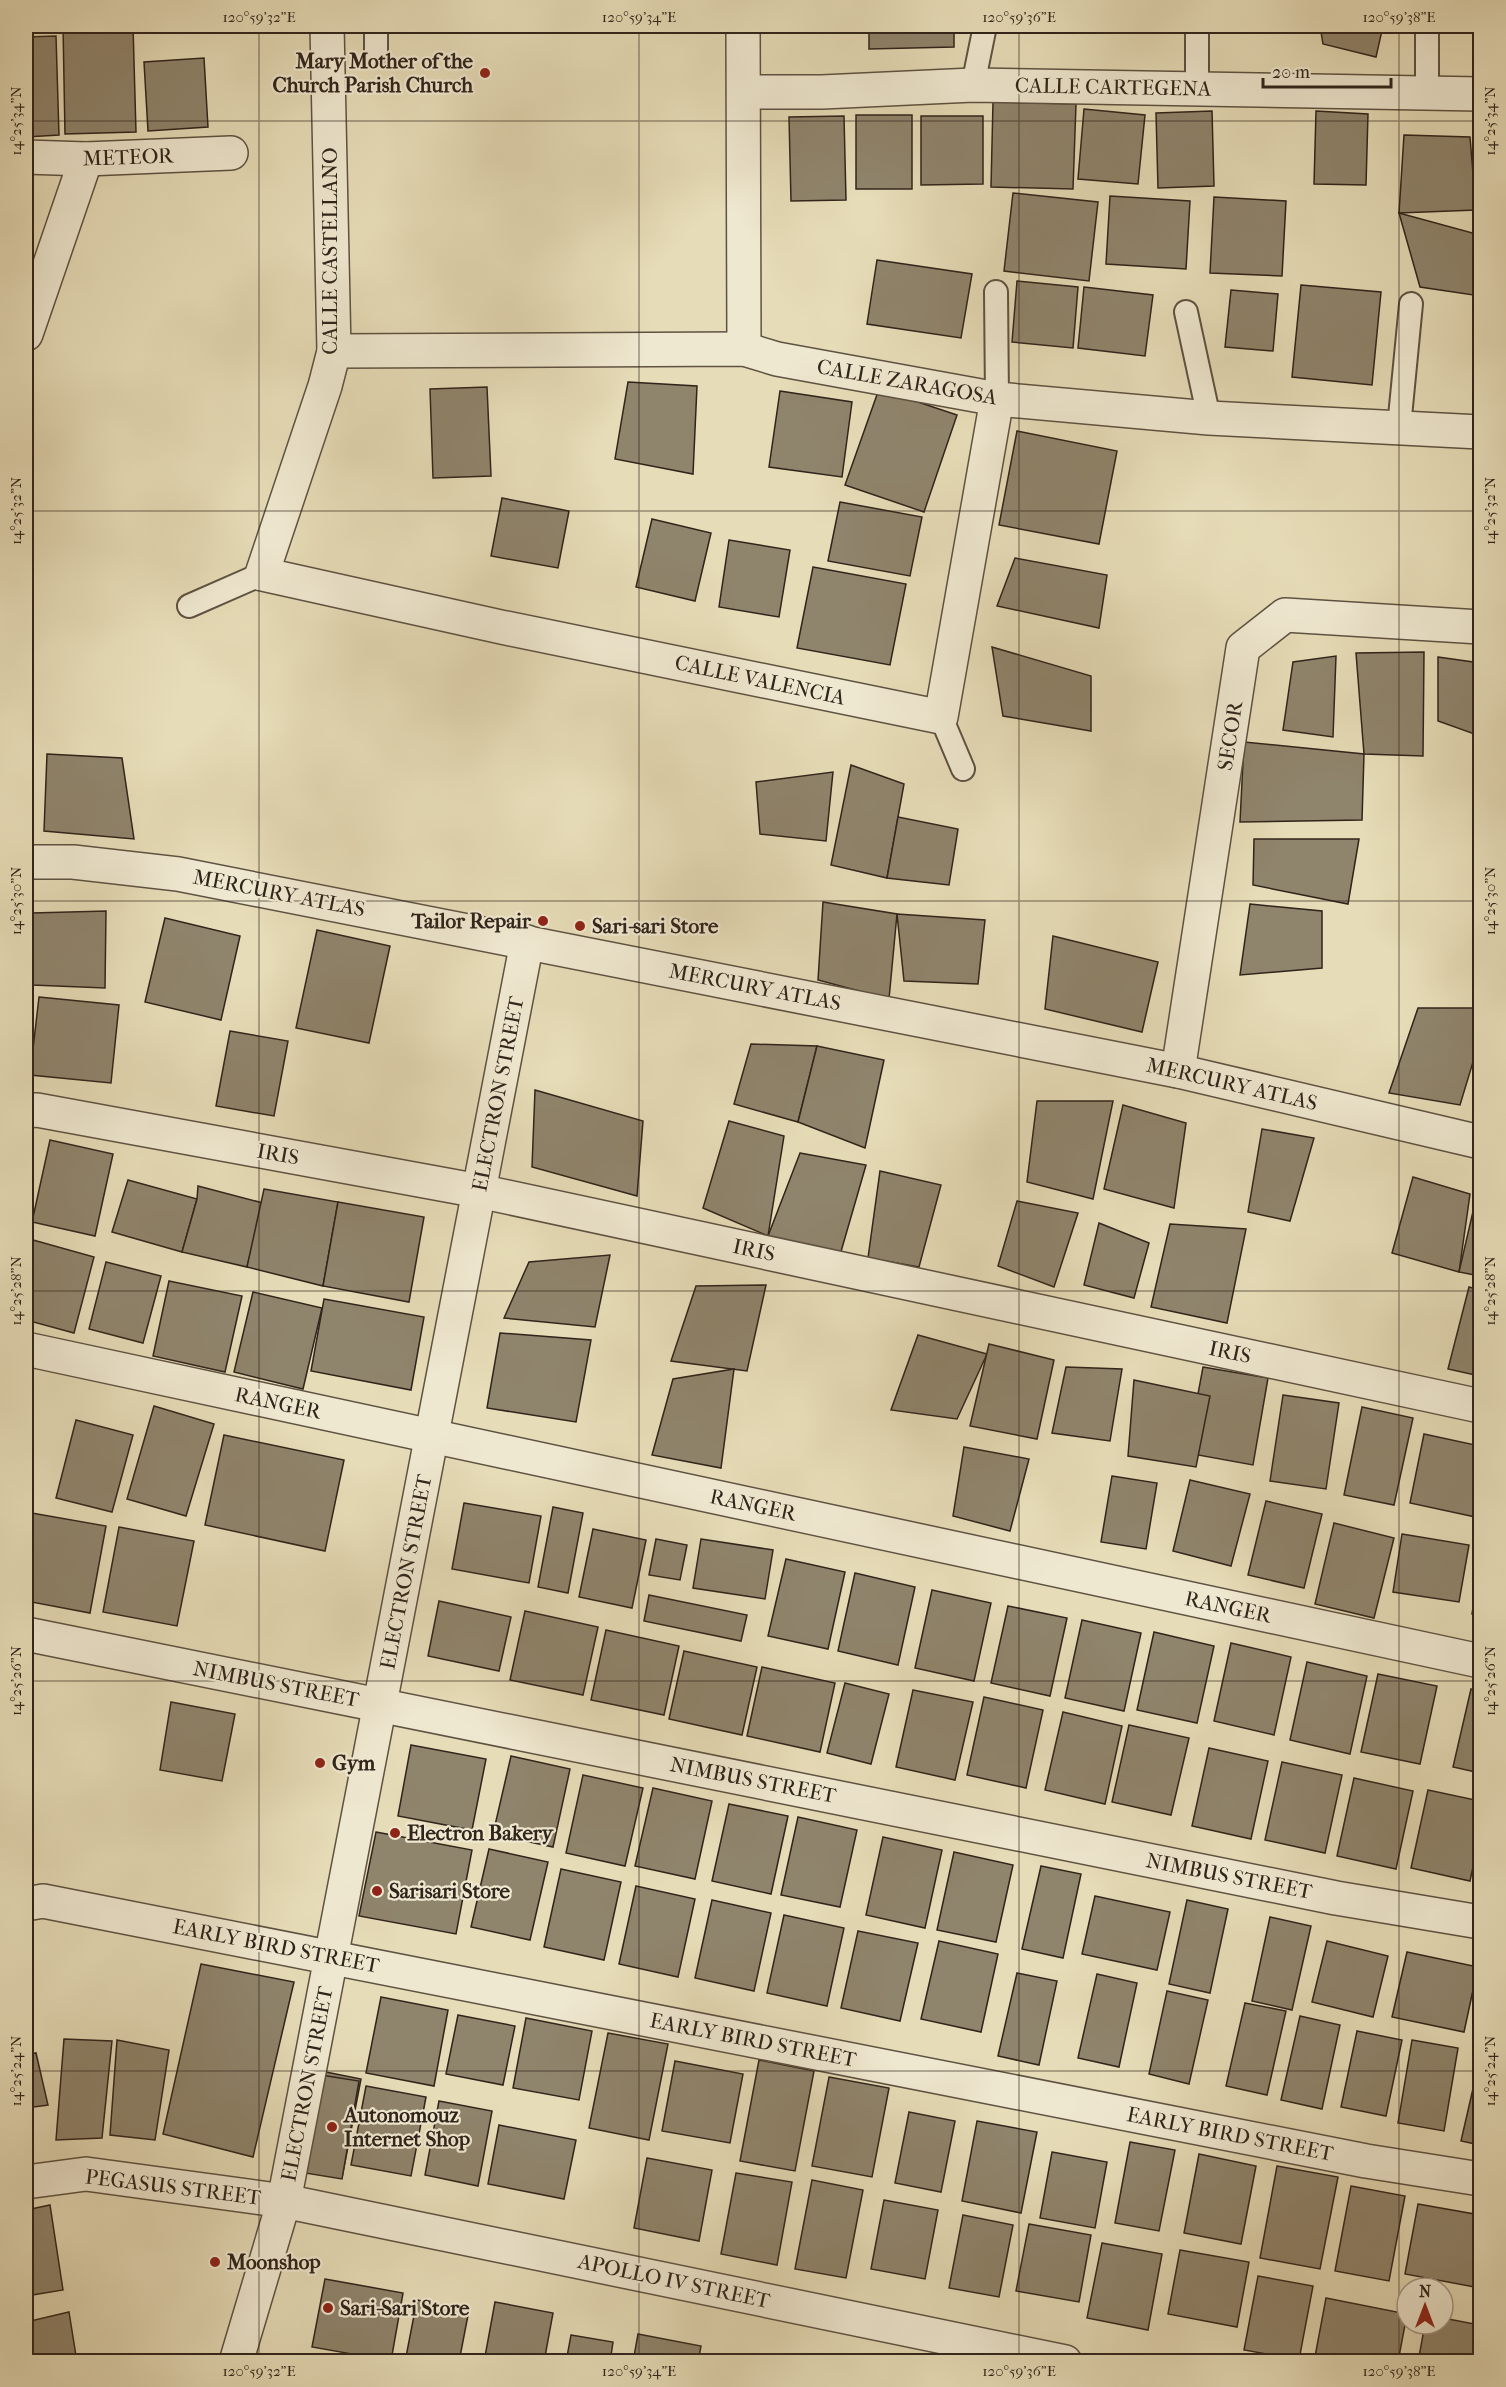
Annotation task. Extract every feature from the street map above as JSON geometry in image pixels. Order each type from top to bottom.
[{"type":"street","name":"CALLE CASTELLANO","points":[[262,574],[325,386],[334,351],[327,26]]},
{"type":"street","points":[[743,26],[744,349]]},
{"type":"street","name":"CALLE CARTEGENA","points":[[745,93],[822,93],[973,85],[1480,94]]},
{"type":"street","name":"METEOR","points":[[26,157],[87,159],[231,153]]},
{"type":"street","points":[[26,333],[87,159]]},
{"type":"street","name":"CALLE ZARAGOSA","points":[[334,351],[744,349],[777,359],[997,399],[1209,418],[1480,432]]},
{"type":"street","points":[[942,717],[997,399]]},
{"type":"street","name":"CALLE VALENCIA","points":[[262,574],[501,627],[942,717]]},
{"type":"street","name":"SECOR","points":[[1178,1071],[1243,648],[1285,615],[1480,627]]},
{"type":"street","name":"MERCURY ATLAS","points":[[26,862],[73,862],[178,874],[1178,1071],[1480,1142]]},
{"type":"street","name":"ELECTRON STREET","points":[[236,2361],[284,2201],[527,942]]},
{"type":"street","name":"IRIS","points":[[26,1111],[37,1110],[479,1191],[1480,1406]]},
{"type":"street","name":"RANGER","points":[[26,1349],[1480,1661]]},
{"type":"street","name":"NIMBUS STREET","points":[[26,1634],[1324,1895],[1480,1922]]},
{"type":"street","name":"EARLY BIRD STREET","points":[[26,1904],[43,1901],[1366,2161],[1480,2179]]},
{"type":"street","name":"PEGASUS STREET","points":[[26,2182],[87,2174],[284,2201]]},
{"type":"street","name":"APOLLO IV STREET","points":[[284,2201],[1065,2361]]},
{"type":"lane","points":[[376,26],[376,54]]},
{"type":"lane","points":[[973,85],[985,36],[985,26]]},
{"type":"lane","points":[[1197,26],[1197,88]]},
{"type":"lane","points":[[1427,26],[1427,94]]},
{"type":"lane","points":[[996,292],[997,399]]},
{"type":"lane","points":[[1399,427],[1411,304]]},
{"type":"lane","points":[[1186,312],[1209,418]]},
{"type":"lane","points":[[189,606],[262,574]]},
{"type":"lane","points":[[942,717],[963,769]]},
{"type":"building","points":[[63,26],[133,26],[136,132],[65,134]]},
{"type":"building","points":[[869,26],[954,26],[954,47],[869,49]]},
{"type":"building","points":[[997,26],[1076,26],[1076,31],[997,29]]},
{"type":"building","points":[[1087,26],[1145,26],[1087,29]]},
{"type":"building","points":[[1320,26],[1383,26],[1376,57],[1323,44]]},
{"type":"building","points":[[1461,26],[1480,26],[1480,33],[1461,31]]},
{"type":"building","points":[[56,36],[59,135],[26,137],[26,37]]},
{"type":"building","points":[[204,58],[208,127],[148,131],[144,62]]},
{"type":"building","points":[[993,102],[1076,104],[1073,189],[991,187]]},
{"type":"building","points":[[1084,109],[1145,115],[1138,184],[1078,179]]},
{"type":"building","points":[[1212,111],[1214,186],[1158,188],[1156,113]]},
{"type":"building","points":[[1316,111],[1368,114],[1366,185],[1314,184]]},
{"type":"building","points":[[856,115],[912,115],[912,189],[856,189]]},
{"type":"building","points":[[844,116],[846,200],[791,201],[789,117]]},
{"type":"building","points":[[921,116],[983,116],[983,184],[921,185]]},
{"type":"building","points":[[1404,135],[1470,137],[1476,210],[1399,213]]},
{"type":"building","points":[[1013,193],[1098,202],[1089,281],[1004,271]]},
{"type":"building","points":[[1110,196],[1190,201],[1186,269],[1106,264]]},
{"type":"building","points":[[1214,197],[1286,201],[1282,276],[1210,273]]},
{"type":"building","points":[[1399,213],[1480,235],[1480,296],[1420,287]]},
{"type":"building","points":[[877,260],[972,274],[961,338],[867,324]]},
{"type":"building","points":[[1017,281],[1078,287],[1073,348],[1012,342]]},
{"type":"building","points":[[1301,285],[1381,292],[1372,385],[1292,377]]},
{"type":"building","points":[[1084,287],[1153,295],[1145,356],[1078,348]]},
{"type":"building","points":[[1231,290],[1278,294],[1273,351],[1225,347]]},
{"type":"building","points":[[628,382],[697,386],[693,474],[615,459]]},
{"type":"building","points":[[487,387],[491,476],[433,478],[430,389]]},
{"type":"building","points":[[879,389],[957,415],[924,512],[845,485]]},
{"type":"building","points":[[780,391],[852,402],[842,477],[769,467]]},
{"type":"building","points":[[1017,431],[1117,451],[1099,544],[999,525]]},
{"type":"building","points":[[502,498],[569,511],[558,568],[491,556]]},
{"type":"building","points":[[840,502],[922,517],[910,576],[828,561]]},
{"type":"building","points":[[652,519],[711,533],[695,601],[636,587]]},
{"type":"building","points":[[729,540],[790,550],[779,617],[719,607]]},
{"type":"building","points":[[1015,558],[1107,575],[1099,628],[997,606]]},
{"type":"building","points":[[813,567],[906,584],[890,665],[797,648]]},
{"type":"building","points":[[992,647],[1091,676],[1091,731],[1003,716]]},
{"type":"building","points":[[1424,652],[1423,756],[1364,754],[1356,653]]},
{"type":"building","points":[[1336,656],[1333,737],[1283,730],[1293,662]]},
{"type":"building","points":[[1438,657],[1480,663],[1480,736],[1438,721]]},
{"type":"building","points":[[1244,742],[1364,754],[1362,820],[1240,822]]},
{"type":"building","points":[[47,754],[122,758],[134,839],[44,831]]},
{"type":"building","points":[[851,765],[904,784],[887,878],[831,865]]},
{"type":"building","points":[[833,772],[826,841],[760,834],[756,782]]},
{"type":"building","points":[[898,817],[958,829],[949,885],[887,878]]},
{"type":"building","points":[[1254,839],[1359,839],[1348,904],[1253,885]]},
{"type":"building","points":[[823,902],[897,914],[889,999],[818,980]]},
{"type":"building","points":[[1250,904],[1322,911],[1322,968],[1240,975]]},
{"type":"building","points":[[106,911],[105,988],[32,985],[32,913]]},
{"type":"building","points":[[26,913],[32,913],[32,985],[26,985]]},
{"type":"building","points":[[897,914],[985,920],[978,984],[904,981]]},
{"type":"building","points":[[165,918],[240,936],[221,1020],[145,1002]]},
{"type":"building","points":[[317,930],[390,946],[369,1043],[296,1028]]},
{"type":"building","points":[[1053,936],[1158,962],[1142,1032],[1045,1009]]},
{"type":"building","points":[[39,997],[119,1005],[111,1083],[30,1075]]},
{"type":"building","points":[[1418,1008],[1480,1008],[1480,1039],[1460,1105],[1389,1093]]},
{"type":"building","points":[[230,1031],[288,1041],[274,1116],[216,1106]]},
{"type":"building","points":[[751,1044],[817,1046],[798,1122],[734,1104]]},
{"type":"building","points":[[817,1046],[884,1060],[865,1148],[798,1122]]},
{"type":"building","points":[[535,1090],[643,1121],[637,1196],[532,1167]]},
{"type":"building","points":[[1037,1101],[1113,1101],[1093,1199],[1027,1182]]},
{"type":"building","points":[[1123,1105],[1186,1123],[1174,1208],[1104,1189]]},
{"type":"building","points":[[729,1121],[784,1136],[768,1236],[703,1208]]},
{"type":"building","points":[[1262,1129],[1314,1138],[1290,1221],[1248,1212]]},
{"type":"building","points":[[50,1140],[113,1154],[95,1236],[32,1222]]},
{"type":"building","points":[[800,1153],[866,1165],[840,1255],[768,1236]]},
{"type":"building","points":[[880,1171],[941,1185],[919,1267],[868,1258]]},
{"type":"building","points":[[1413,1177],[1470,1194],[1459,1272],[1392,1253]]},
{"type":"building","points":[[128,1180],[197,1199],[182,1252],[112,1232]]},
{"type":"building","points":[[198,1186],[263,1203],[247,1267],[182,1252],[197,1199]]},
{"type":"building","points":[[264,1189],[338,1202],[323,1286],[247,1267]]},
{"type":"building","points":[[1017,1201],[1078,1213],[1054,1287],[998,1266]]},
{"type":"building","points":[[338,1202],[424,1217],[409,1302],[323,1286]]},
{"type":"building","points":[[1475,1203],[1480,1204],[1480,1276],[1459,1272]]},
{"type":"building","points":[[1099,1223],[1149,1243],[1134,1298],[1084,1285]]},
{"type":"building","points":[[1170,1224],[1246,1229],[1227,1323],[1151,1307]]},
{"type":"building","points":[[26,1238],[94,1257],[74,1333],[26,1320]]},
{"type":"building","points":[[610,1255],[595,1327],[504,1318],[529,1262]]},
{"type":"building","points":[[106,1262],[161,1276],[143,1343],[89,1329]]},
{"type":"building","points":[[169,1281],[242,1296],[225,1372],[153,1356]]},
{"type":"building","points":[[766,1285],[747,1371],[671,1361],[696,1286]]},
{"type":"building","points":[[1469,1287],[1480,1290],[1480,1376],[1448,1369]]},
{"type":"building","points":[[253,1292],[322,1308],[303,1389],[234,1372]]},
{"type":"building","points":[[324,1299],[424,1317],[411,1390],[311,1371]]},
{"type":"building","points":[[500,1333],[591,1340],[576,1422],[487,1408]]},
{"type":"building","points":[[918,1335],[987,1354],[957,1419],[891,1410]]},
{"type":"building","points":[[989,1344],[1054,1360],[1037,1439],[970,1426]]},
{"type":"building","points":[[1066,1367],[1122,1369],[1110,1441],[1052,1433]]},
{"type":"building","points":[[1203,1367],[1268,1378],[1253,1465],[1187,1453]]},
{"type":"building","points":[[734,1369],[721,1468],[652,1455],[673,1379]]},
{"type":"building","points":[[1134,1380],[1210,1396],[1196,1467],[1128,1456]]},
{"type":"building","points":[[1283,1395],[1339,1403],[1326,1489],[1270,1481]]},
{"type":"building","points":[[154,1406],[214,1424],[186,1516],[127,1499]]},
{"type":"building","points":[[1362,1407],[1413,1418],[1394,1505],[1344,1495]]},
{"type":"building","points":[[76,1420],[133,1435],[112,1512],[56,1498]]},
{"type":"building","points":[[1424,1434],[1480,1446],[1480,1518],[1410,1503]]},
{"type":"building","points":[[224,1435],[344,1460],[325,1551],[205,1525]]},
{"type":"building","points":[[964,1447],[1029,1459],[1010,1531],[953,1516]]},
{"type":"building","points":[[1112,1476],[1157,1483],[1146,1549],[1101,1542]]},
{"type":"building","points":[[1190,1480],[1250,1494],[1231,1566],[1173,1551]]},
{"type":"building","points":[[1266,1501],[1322,1514],[1304,1588],[1248,1575]]},
{"type":"building","points":[[464,1503],[541,1516],[529,1583],[452,1569]]},
{"type":"building","points":[[553,1507],[583,1513],[568,1593],[538,1587]]},
{"type":"building","points":[[26,1512],[106,1526],[90,1613],[26,1601]]},
{"type":"building","points":[[1334,1523],[1394,1538],[1374,1618],[1315,1604]]},
{"type":"building","points":[[119,1527],[194,1541],[177,1626],[103,1612]]},
{"type":"building","points":[[593,1529],[646,1540],[632,1608],[579,1597]]},
{"type":"building","points":[[1402,1534],[1469,1545],[1459,1602],[1393,1592]]},
{"type":"building","points":[[656,1539],[687,1545],[680,1580],[649,1575]]},
{"type":"building","points":[[701,1539],[773,1550],[765,1599],[693,1588]]},
{"type":"building","points":[[786,1559],[845,1572],[828,1649],[768,1636]]},
{"type":"building","points":[[1480,1566],[1480,1616],[1472,1614]]},
{"type":"building","points":[[855,1573],[915,1587],[898,1665],[838,1651]]},
{"type":"building","points":[[932,1590],[991,1603],[974,1681],[915,1668]]},
{"type":"building","points":[[649,1595],[747,1615],[741,1641],[644,1621]]},
{"type":"building","points":[[439,1601],[511,1617],[499,1671],[428,1656]]},
{"type":"building","points":[[1008,1606],[1067,1618],[1050,1696],[991,1683]]},
{"type":"building","points":[[525,1611],[598,1627],[583,1695],[510,1680]]},
{"type":"building","points":[[1082,1620],[1141,1633],[1124,1711],[1065,1698]]},
{"type":"building","points":[[606,1630],[679,1646],[664,1715],[591,1700]]},
{"type":"building","points":[[1154,1632],[1214,1646],[1197,1723],[1137,1710]]},
{"type":"building","points":[[1231,1643],[1291,1657],[1274,1735],[1214,1721]]},
{"type":"building","points":[[684,1651],[757,1667],[742,1735],[669,1719]]},
{"type":"building","points":[[1307,1662],[1367,1676],[1350,1754],[1290,1740]]},
{"type":"building","points":[[762,1667],[835,1683],[820,1752],[747,1736]]},
{"type":"building","points":[[1378,1674],[1437,1686],[1420,1764],[1361,1752]]},
{"type":"building","points":[[845,1683],[889,1694],[871,1764],[827,1753]]},
{"type":"building","points":[[1471,1689],[1480,1691],[1480,1773],[1453,1767]]},
{"type":"building","points":[[913,1690],[973,1702],[955,1780],[896,1767]]},
{"type":"building","points":[[984,1697],[1043,1710],[1026,1788],[967,1775]]},
{"type":"building","points":[[171,1702],[235,1714],[222,1781],[160,1770]]},
{"type":"building","points":[[1063,1712],[1122,1726],[1105,1804],[1045,1790]]},
{"type":"building","points":[[1129,1725],[1189,1738],[1171,1815],[1112,1802]]},
{"type":"building","points":[[411,1745],[486,1759],[472,1830],[398,1816]]},
{"type":"building","points":[[1209,1748],[1268,1761],[1251,1839],[1192,1826]]},
{"type":"building","points":[[511,1756],[570,1769],[553,1847],[493,1834]]},
{"type":"building","points":[[1282,1762],[1342,1775],[1325,1853],[1265,1840]]},
{"type":"building","points":[[583,1775],[643,1788],[625,1866],[566,1853]]},
{"type":"building","points":[[1354,1778],[1413,1791],[1396,1869],[1337,1856]]},
{"type":"building","points":[[653,1788],[712,1801],[695,1879],[635,1866]]},
{"type":"building","points":[[1428,1790],[1480,1801],[1480,1834],[1470,1881],[1411,1868]]},
{"type":"building","points":[[729,1804],[788,1816],[771,1894],[712,1881]]},
{"type":"building","points":[[798,1817],[857,1830],[840,1907],[781,1895]]},
{"type":"building","points":[[376,1832],[472,1850],[456,1934],[359,1916]]},
{"type":"building","points":[[883,1837],[942,1850],[925,1928],[866,1915]]},
{"type":"building","points":[[489,1849],[548,1862],[530,1940],[471,1927]]},
{"type":"building","points":[[954,1852],[1013,1865],[996,1942],[937,1930]]},
{"type":"building","points":[[1041,1866],[1081,1874],[1063,1958],[1022,1949]]},
{"type":"building","points":[[561,1869],[621,1882],[604,1960],[544,1947]]},
{"type":"building","points":[[636,1886],[695,1899],[678,1977],[619,1964]]},
{"type":"building","points":[[1095,1896],[1170,1912],[1157,1970],[1082,1954]]},
{"type":"building","points":[[712,1900],[771,1913],[754,1991],[695,1978]]},
{"type":"building","points":[[1187,1900],[1228,1909],[1210,1993],[1169,1984]]},
{"type":"building","points":[[784,1915],[844,1928],[827,2006],[767,1993]]},
{"type":"building","points":[[1270,1917],[1311,1926],[1292,2010],[1252,2001]]},
{"type":"building","points":[[858,1931],[918,1943],[900,2021],[841,2008]]},
{"type":"building","points":[[939,1941],[998,1954],[981,2032],[921,2019]]},
{"type":"building","points":[[1327,1941],[1388,1956],[1373,2017],[1312,2002]]},
{"type":"building","points":[[1407,1952],[1478,1967],[1464,2032],[1392,2017]]},
{"type":"building","points":[[201,1964],[294,1982],[253,2157],[163,2134]]},
{"type":"building","points":[[1017,1973],[1057,1981],[1039,2065],[998,2056]]},
{"type":"building","points":[[1097,1974],[1137,1983],[1119,2067],[1078,2058]]},
{"type":"building","points":[[1167,1991],[1208,2000],[1189,2084],[1149,2074]]},
{"type":"building","points":[[381,1997],[448,2010],[434,2086],[366,2073]]},
{"type":"building","points":[[1245,2003],[1286,2011],[1267,2095],[1226,2086]]},
{"type":"building","points":[[458,2015],[515,2026],[503,2085],[446,2074]]},
{"type":"building","points":[[1300,2016],[1340,2025],[1322,2109],[1281,2100]]},
{"type":"building","points":[[526,2018],[592,2031],[579,2100],[513,2088]]},
{"type":"building","points":[[1357,2031],[1402,2040],[1386,2116],[1341,2107]]},
{"type":"building","points":[[608,2033],[668,2044],[649,2140],[589,2128]]},
{"type":"building","points":[[64,2039],[112,2041],[102,2138],[56,2140]]},
{"type":"building","points":[[117,2040],[169,2050],[155,2140],[110,2135]]},
{"type":"building","points":[[1412,2040],[1458,2048],[1444,2131],[1398,2123]]},
{"type":"building","points":[[36,2053],[48,2105],[26,2108],[26,2055]]},
{"type":"building","points":[[1480,2058],[1480,2145],[1461,2141]]},
{"type":"building","points":[[759,2060],[814,2071],[795,2171],[740,2161]]},
{"type":"building","points":[[675,2061],[743,2074],[730,2143],[662,2131]]},
{"type":"building","name":"Autonomouz Internet Shop","points":[[321,2071],[361,2079],[342,2178],[303,2171]]},
{"type":"building","name":"Autonomouz Internet Shop","points":[[321,2075],[359,2081],[342,2179],[305,2173]]},
{"type":"building","points":[[829,2077],[889,2088],[872,2177],[812,2166]]},
{"type":"building","points":[[366,2086],[426,2097],[411,2176],[351,2165]]},
{"type":"building","points":[[439,2101],[492,2111],[478,2186],[425,2175]]},
{"type":"building","points":[[909,2112],[955,2121],[941,2192],[895,2183]]},
{"type":"building","points":[[977,2121],[1037,2132],[1021,2213],[962,2201]]},
{"type":"building","points":[[499,2125],[576,2140],[564,2199],[488,2184]]},
{"type":"building","points":[[1130,2142],[1175,2150],[1159,2231],[1115,2223]]},
{"type":"building","points":[[1052,2152],[1107,2162],[1095,2228],[1040,2218]]},
{"type":"building","points":[[1199,2154],[1256,2166],[1241,2244],[1184,2233]]},
{"type":"building","points":[[647,2158],[712,2170],[699,2241],[634,2228]]},
{"type":"building","points":[[1277,2166],[1338,2177],[1320,2269],[1260,2258]]},
{"type":"building","points":[[736,2173],[792,2182],[777,2265],[721,2254]]},
{"type":"building","points":[[812,2180],[863,2190],[846,2278],[795,2269]]},
{"type":"building","points":[[1351,2186],[1405,2196],[1389,2281],[1335,2271]]},
{"type":"building","points":[[884,2200],[938,2210],[925,2279],[871,2269]]},
{"type":"building","points":[[1418,2204],[1480,2215],[1480,2288],[1455,2283],[1455,2276],[1405,2274]]},
{"type":"building","points":[[50,2205],[63,2290],[26,2296],[26,2210]]},
{"type":"building","points":[[963,2215],[1013,2225],[999,2297],[949,2288]]},
{"type":"building","points":[[1029,2224],[1091,2235],[1079,2302],[1016,2291]]},
{"type":"building","points":[[1102,2243],[1162,2254],[1148,2330],[1087,2318]]},
{"type":"building","points":[[1180,2250],[1249,2262],[1237,2327],[1168,2314]]},
{"type":"building","points":[[1258,2276],[1313,2286],[1299,2360],[1244,2350]]},
{"type":"building","points":[[325,2279],[403,2293],[391,2361],[312,2347]]},
{"type":"building","points":[[1326,2298],[1395,2312],[1395,2336],[1403,2336],[1398,2362],[1314,2362]]},
{"type":"building","points":[[417,2300],[469,2310],[459,2362],[405,2362]]},
{"type":"building","points":[[495,2302],[553,2313],[544,2362],[484,2362]]},
{"type":"building","points":[[69,2312],[77,2362],[26,2362],[26,2322]]},
{"type":"building","points":[[1455,2320],[1480,2325],[1476,2362],[1418,2362],[1423,2336],[1455,2336]]},
{"type":"building","points":[[638,2334],[701,2346],[698,2362],[633,2362]]},
{"type":"building","points":[[571,2335],[613,2342],[610,2362],[566,2362]]},
{"type":"place","name":"Mary Mother of the Church Parish Church","points":[[485,73]]},
{"type":"place","name":"Tailor Repair","points":[[543,921]]},
{"type":"place","name":"Sari-sari Store","points":[[580,926]]},
{"type":"place","name":"Gym","points":[[320,1763]]},
{"type":"place","name":"Electron Bakery","points":[[395,1833]]},
{"type":"place","name":"Sarisari Store","points":[[377,1891]]},
{"type":"place","name":"Autonomouz Internet Shop","points":[[332,2127]]},
{"type":"place","name":"Moonshop","points":[[215,2262]]},
{"type":"place","name":"Sari-Sari Store","points":[[328,2308]]}]
